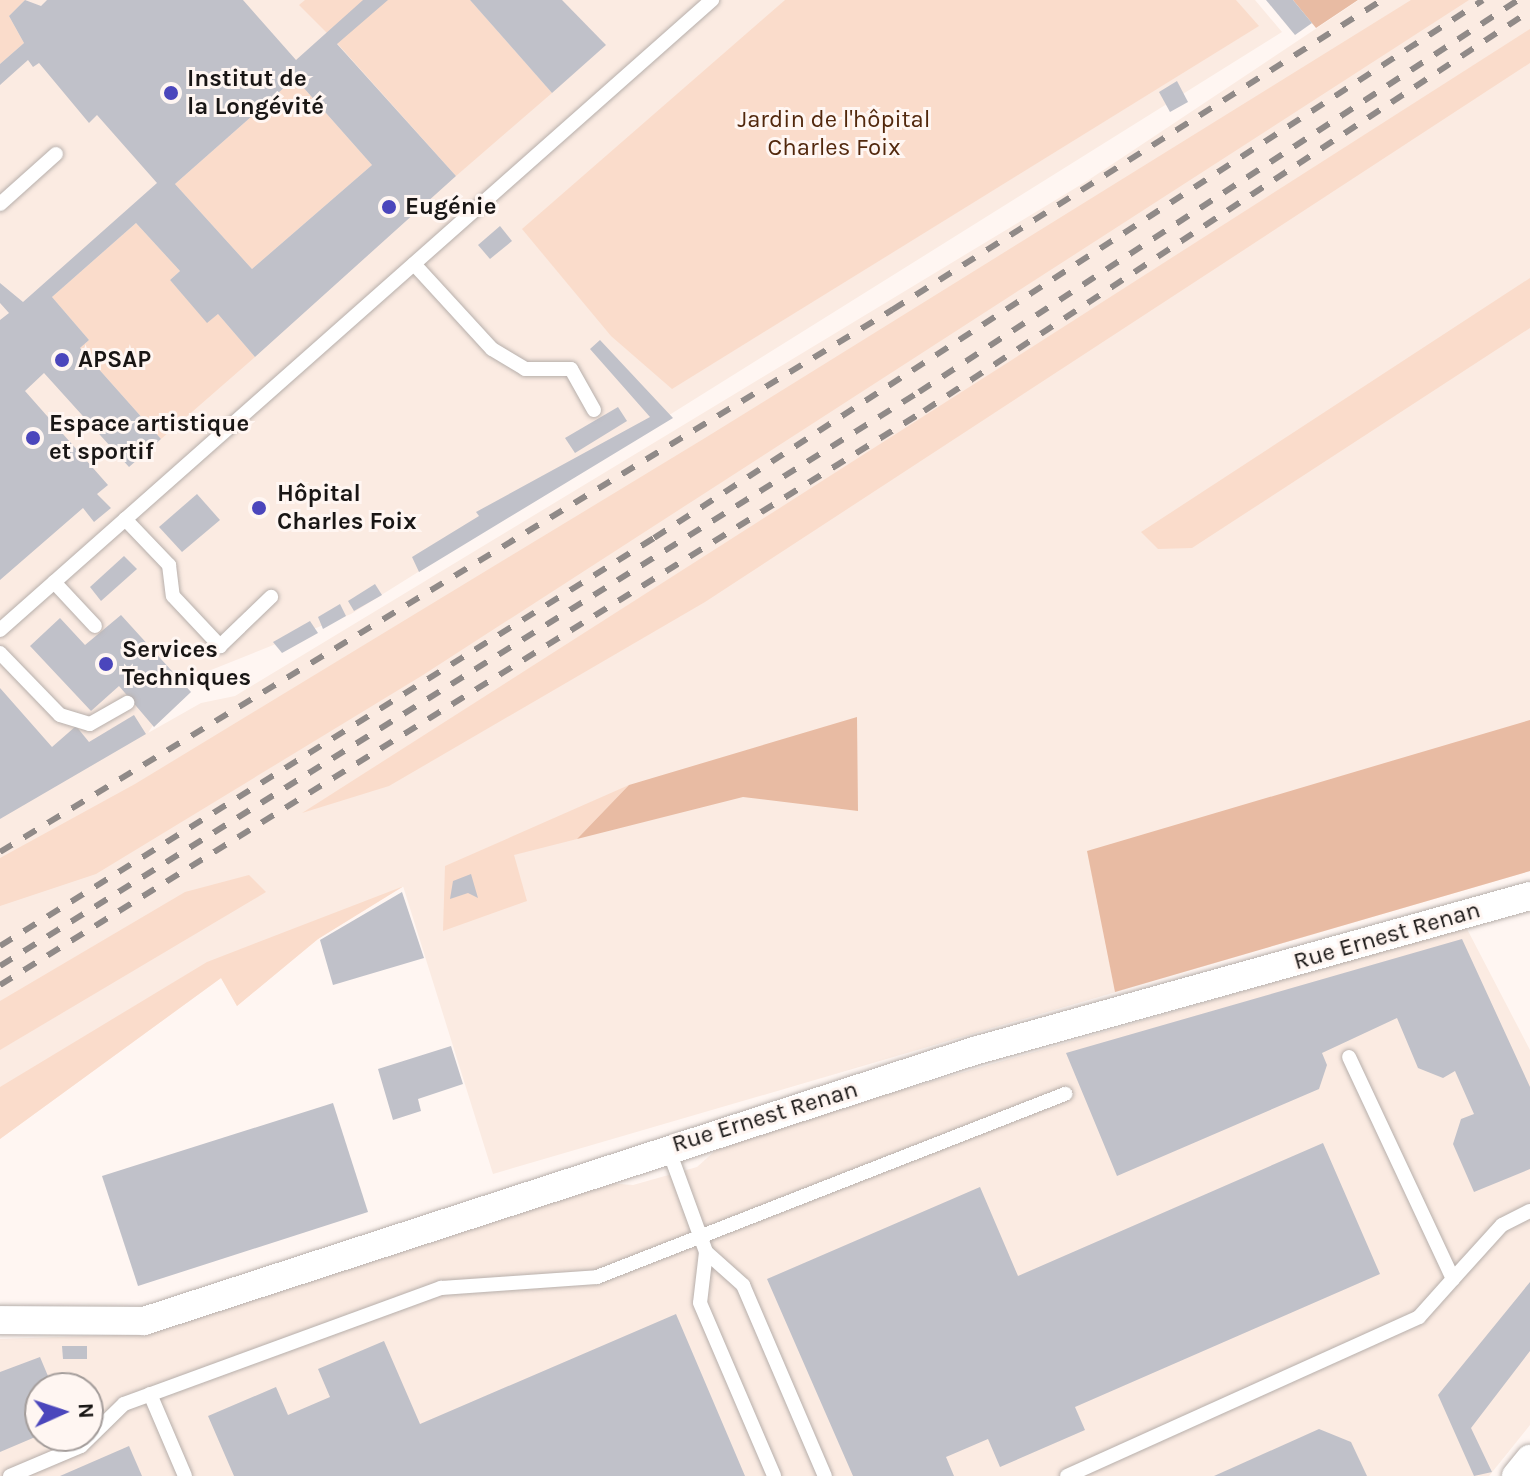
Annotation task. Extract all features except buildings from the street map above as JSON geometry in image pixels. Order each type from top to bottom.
[{"type":"street","name":"Rue Ernest Renan","points":[[0,1320],[144,1321],[667,1148],[974,1051],[1530,896]]},
{"type":"street","points":[[1516,1476],[1530,1459]]},
{"type":"lane","points":[[0,630],[712,0]]},
{"type":"lane","points":[[0,204],[56,154]]},
{"type":"lane","points":[[414,264],[492,349],[525,369],[571,369],[594,410]]},
{"type":"lane","points":[[125,519],[169,565],[173,596],[220,646],[271,597]]},
{"type":"lane","points":[[54,582],[95,626]]},
{"type":"lane","points":[[0,653],[60,715],[90,724],[127,703]]},
{"type":"lane","points":[[1349,1057],[1453,1279]]},
{"type":"lane","points":[[10,1476],[81,1446],[124,1404],[441,1288],[597,1277],[1065,1094]]},
{"type":"lane","points":[[667,1148],[706,1252],[743,1285],[825,1476]]},
{"type":"lane","points":[[1067,1476],[1419,1317],[1502,1225],[1530,1211]]},
{"type":"lane","points":[[706,1252],[700,1303],[774,1476]]},
{"type":"lane","points":[[150,1394],[185,1476]]},
{"type":"shaded area","points":[[0,0],[1255,0],[1282,32],[351,614],[181,682],[148,733],[201,703],[235,696],[1087,181],[1359,0],[1530,0],[1530,871],[493,1174],[403,886],[318,939],[237,1006],[221,978],[0,1139]]},
{"type":"shaded area","points":[[1293,0],[1358,0],[1316,28]]},
{"type":"shaded area","points":[[857,717],[858,811],[743,797],[577,839],[629,785]]},
{"type":"shaded area","points":[[1530,720],[1530,871],[1115,992],[1087,851]]},
{"type":"shaded area","points":[[1466,927],[1530,1050],[1530,1425],[1489,1476],[0,1476],[0,1339],[145,1334],[608,1183],[633,1185],[697,1167],[726,1141]]},
{"type":"green space","points":[[0,0],[25,0],[9,16],[24,43],[0,64]]},
{"type":"green space","points":[[305,0],[364,0],[327,33],[299,5]]},
{"type":"green space","points":[[387,0],[470,0],[552,93],[456,176],[336,42]]},
{"type":"green space","name":"Jardin de l'hôpital Charles Foix","points":[[785,0],[1236,0],[1259,26],[672,389],[611,336],[522,229]]},
{"type":"green space","points":[[1411,0],[1469,0],[423,675],[96,874],[0,906],[0,858],[135,784],[705,438]]},
{"type":"green space","points":[[1530,29],[1530,63],[705,602],[389,786],[302,813]]},
{"type":"green space","points":[[295,78],[372,165],[252,269],[175,184]]},
{"type":"green space","points":[[136,223],[180,271],[170,280],[207,322],[218,314],[255,357],[161,439],[80,348],[89,340],[52,297]]},
{"type":"green space","points":[[1530,278],[1530,328],[1192,548],[1158,549],[1141,532]]},
{"type":"green space","points":[[629,785],[577,839],[514,855],[527,901],[443,931],[445,866]]},
{"type":"green space","points":[[249,875],[266,892],[0,1050],[0,1001],[185,892]]},
{"type":"green space","points":[[404,886],[318,939],[237,1006],[221,978],[0,1139],[0,1087],[207,962]]},
{"type":"railway","points":[[0,852],[892,310],[1382,0]]},
{"type":"railway","points":[[0,946],[654,538],[1483,0]]},
{"type":"railway","points":[[0,966],[919,392],[1518,0]]},
{"type":"railway","points":[[0,985],[924,411],[1530,11]]},
{"type":"place","name":"Institut de la Longévité","points":[[171,93]]},
{"type":"place","name":"Eugénie","points":[[389,207]]},
{"type":"place","name":"APSAP","points":[[62,360]]},
{"type":"place","name":"Espace artistique et sportif","points":[[33,438]]},
{"type":"place","name":"Hôpital Charles Foix","points":[[259,508]]},
{"type":"place","name":"Services Techniques","points":[[106,664]]}]
